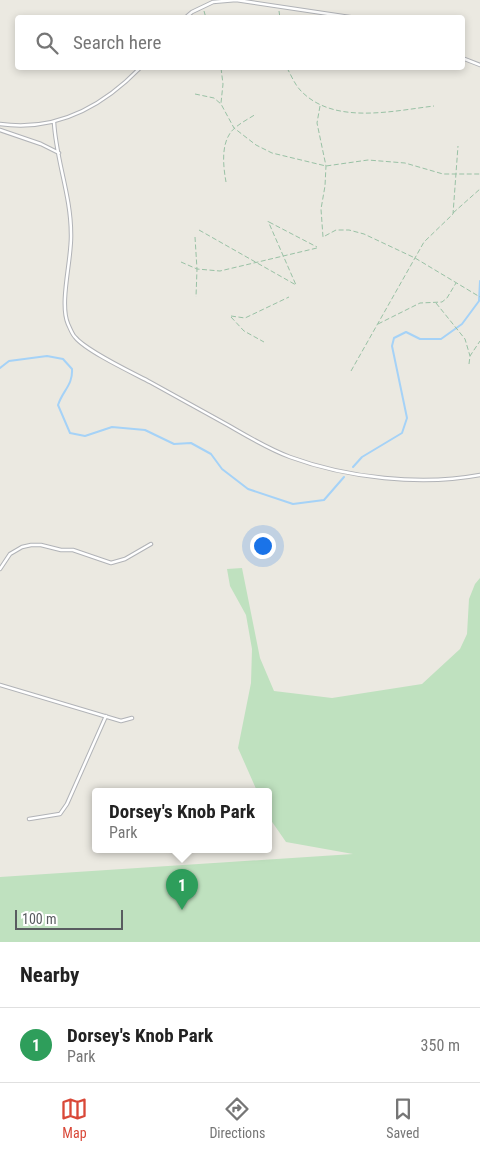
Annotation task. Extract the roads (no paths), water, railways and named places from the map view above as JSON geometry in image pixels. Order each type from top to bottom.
[{"type":"lane","points":[[188,15],[213,2],[236,0],[336,15]]},
{"type":"lane","points":[[465,59],[480,64]]},
{"type":"lane","points":[[0,124],[31,125],[54,122],[79,113],[106,98],[138,70]]},
{"type":"lane","points":[[54,122],[55,140],[66,183],[71,234],[70,262],[64,305],[67,323],[75,338],[289,457],[358,474],[417,481],[450,480],[480,475]]},
{"type":"lane","points":[[0,130],[41,144],[59,153]]},
{"type":"lane","points":[[0,569],[10,554],[22,547],[31,545],[73,550],[111,563],[125,559],[151,544]]},
{"type":"lane","points":[[0,685],[121,721],[132,718]]},
{"type":"lane","points":[[29,819],[60,814],[106,716]]},
{"type":"waterway","points":[[353,467],[362,457],[402,433],[407,418],[392,346],[394,338],[406,332],[420,339],[441,339],[462,324],[479,301],[480,281]]},
{"type":"waterway","points":[[0,368],[9,361],[47,356],[63,359],[72,369],[72,375],[58,405],[70,433],[85,436],[112,427],[145,430],[174,444],[191,443],[211,454],[222,469],[248,489],[293,504],[324,500],[344,477]]},
{"type":"place","name":"Dorsey's Knob Park","points":[[182,910]]}]
